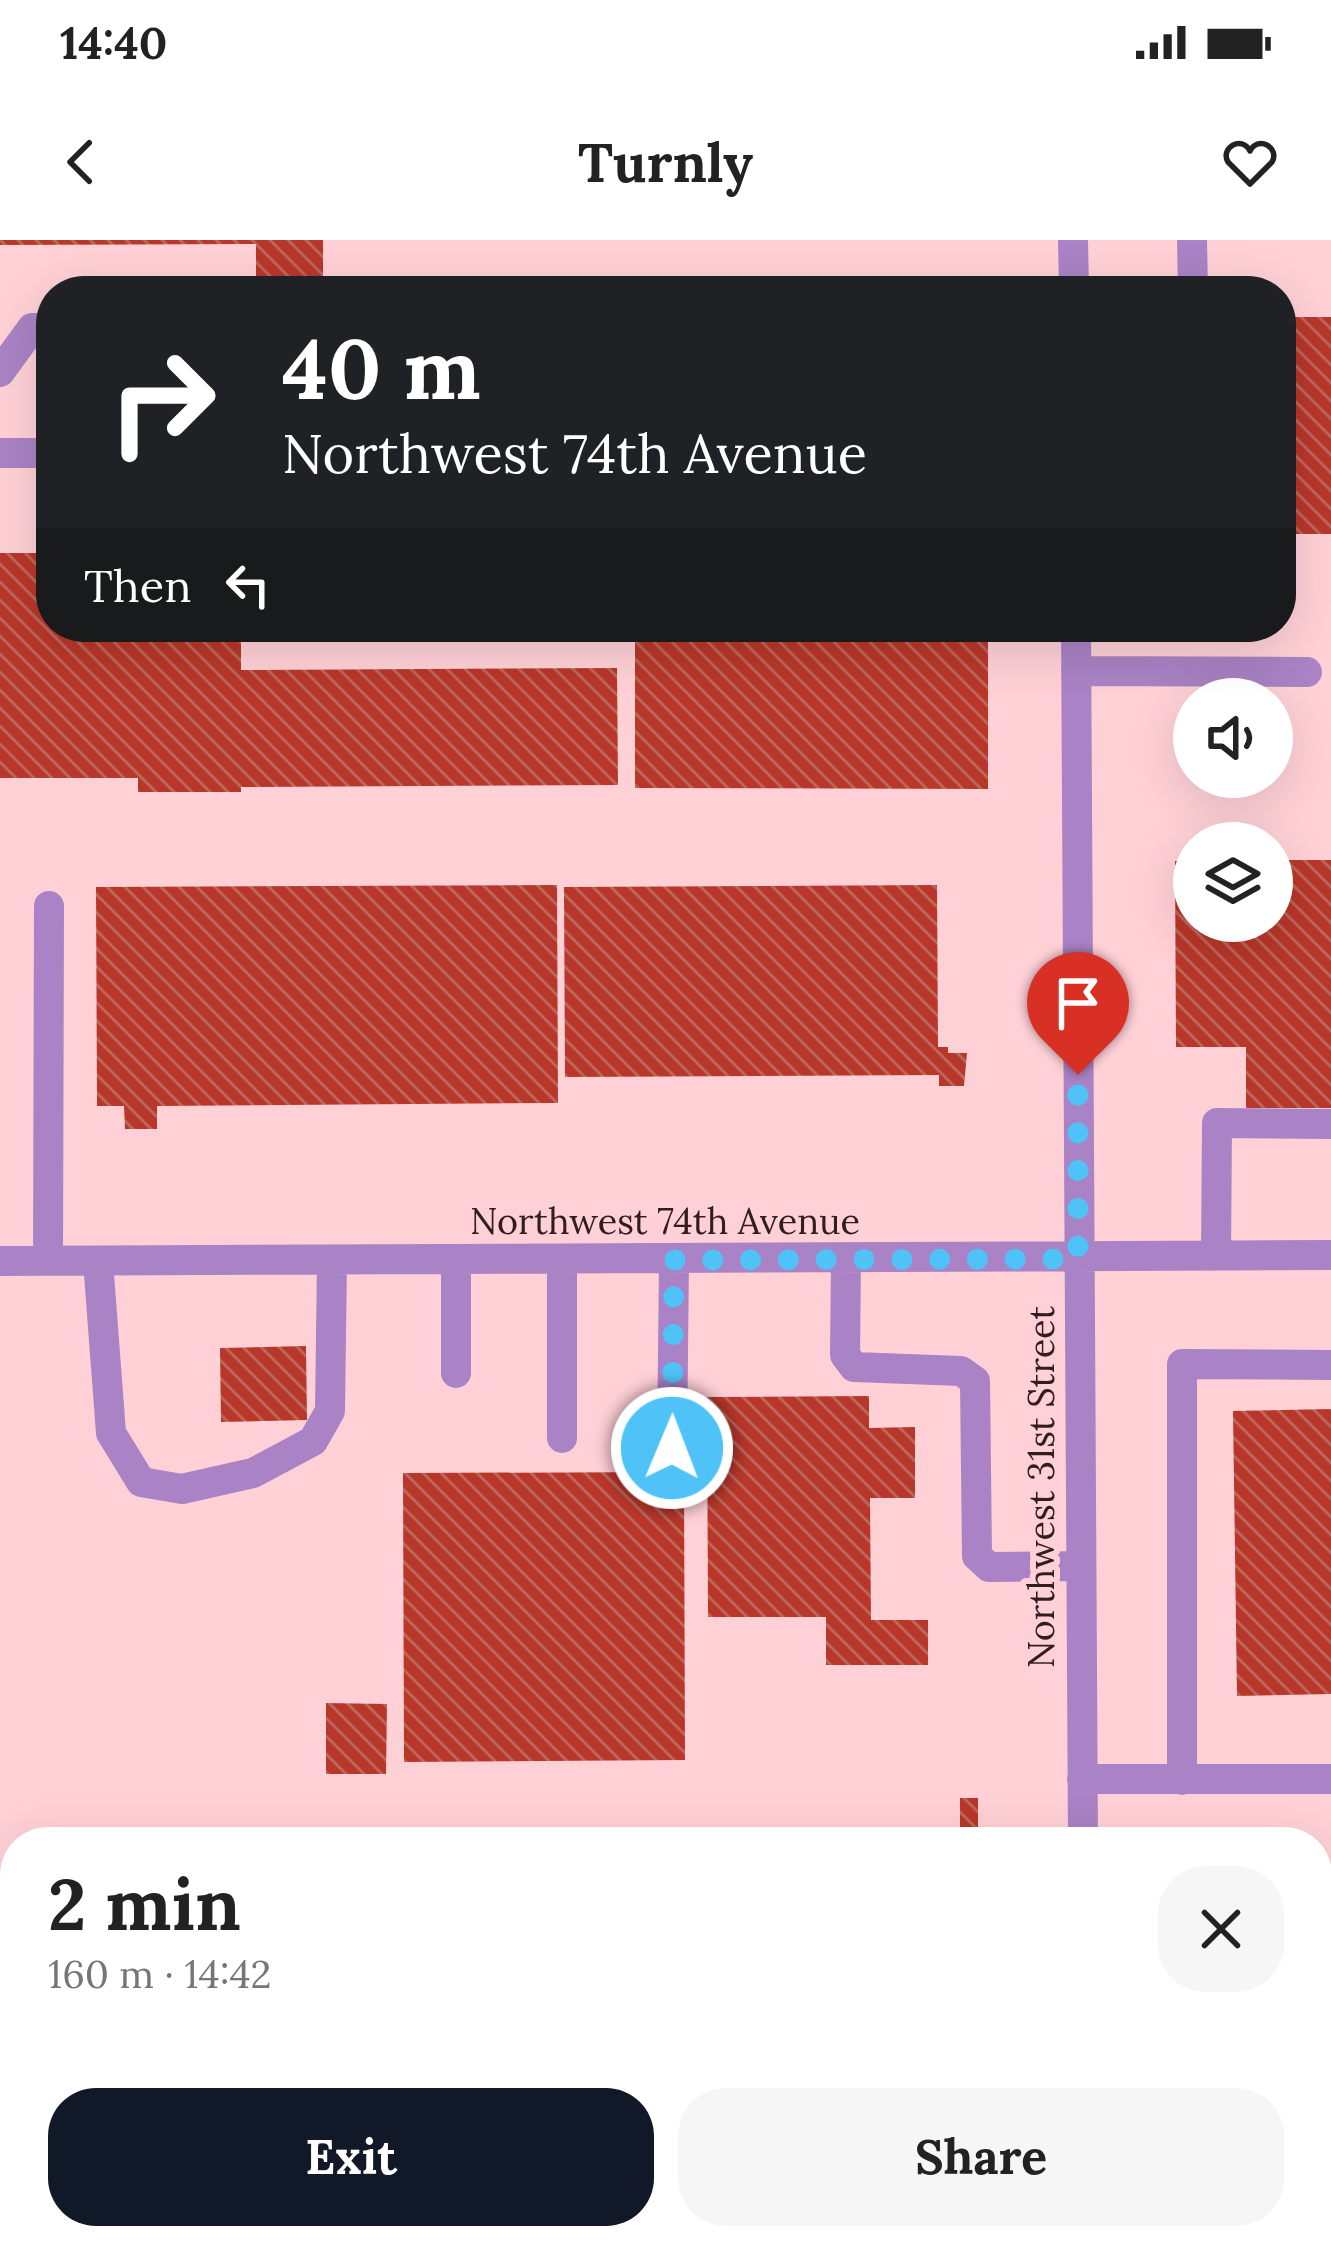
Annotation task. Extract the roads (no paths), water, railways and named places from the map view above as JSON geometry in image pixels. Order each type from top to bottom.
[{"type":"street","points":[[1073,240],[1074,276]]},
{"type":"street","points":[[1192,240],[1193,276]]},
{"type":"street","points":[[0,372],[36,328]]},
{"type":"street","points":[[0,453],[36,453]]},
{"type":"street","name":"Northwest 31st Street","points":[[1076,642],[1083,1827]]},
{"type":"street","points":[[1076,671],[1307,672]]},
{"type":"street","points":[[48,1261],[49,906]]},
{"type":"street","points":[[1216,1256],[1217,1123],[1331,1124]]},
{"type":"street","name":"Northwest 74th Avenue","points":[[0,1262],[1331,1255]]},
{"type":"street","points":[[846,1259],[845,1354],[854,1366],[961,1371],[975,1381],[977,1556],[989,1567],[1080,1566]]},
{"type":"street","points":[[98,1261],[111,1433],[140,1482],[182,1489],[253,1473],[313,1441],[330,1411],[332,1260]]},
{"type":"street","points":[[456,1260],[456,1373]]},
{"type":"street","points":[[562,1260],[562,1438]]},
{"type":"street","points":[[672,1448],[674,1260]]},
{"type":"street","points":[[1182,1780],[1182,1364],[1331,1365]]},
{"type":"street","points":[[1082,1779],[1331,1779]]}]
